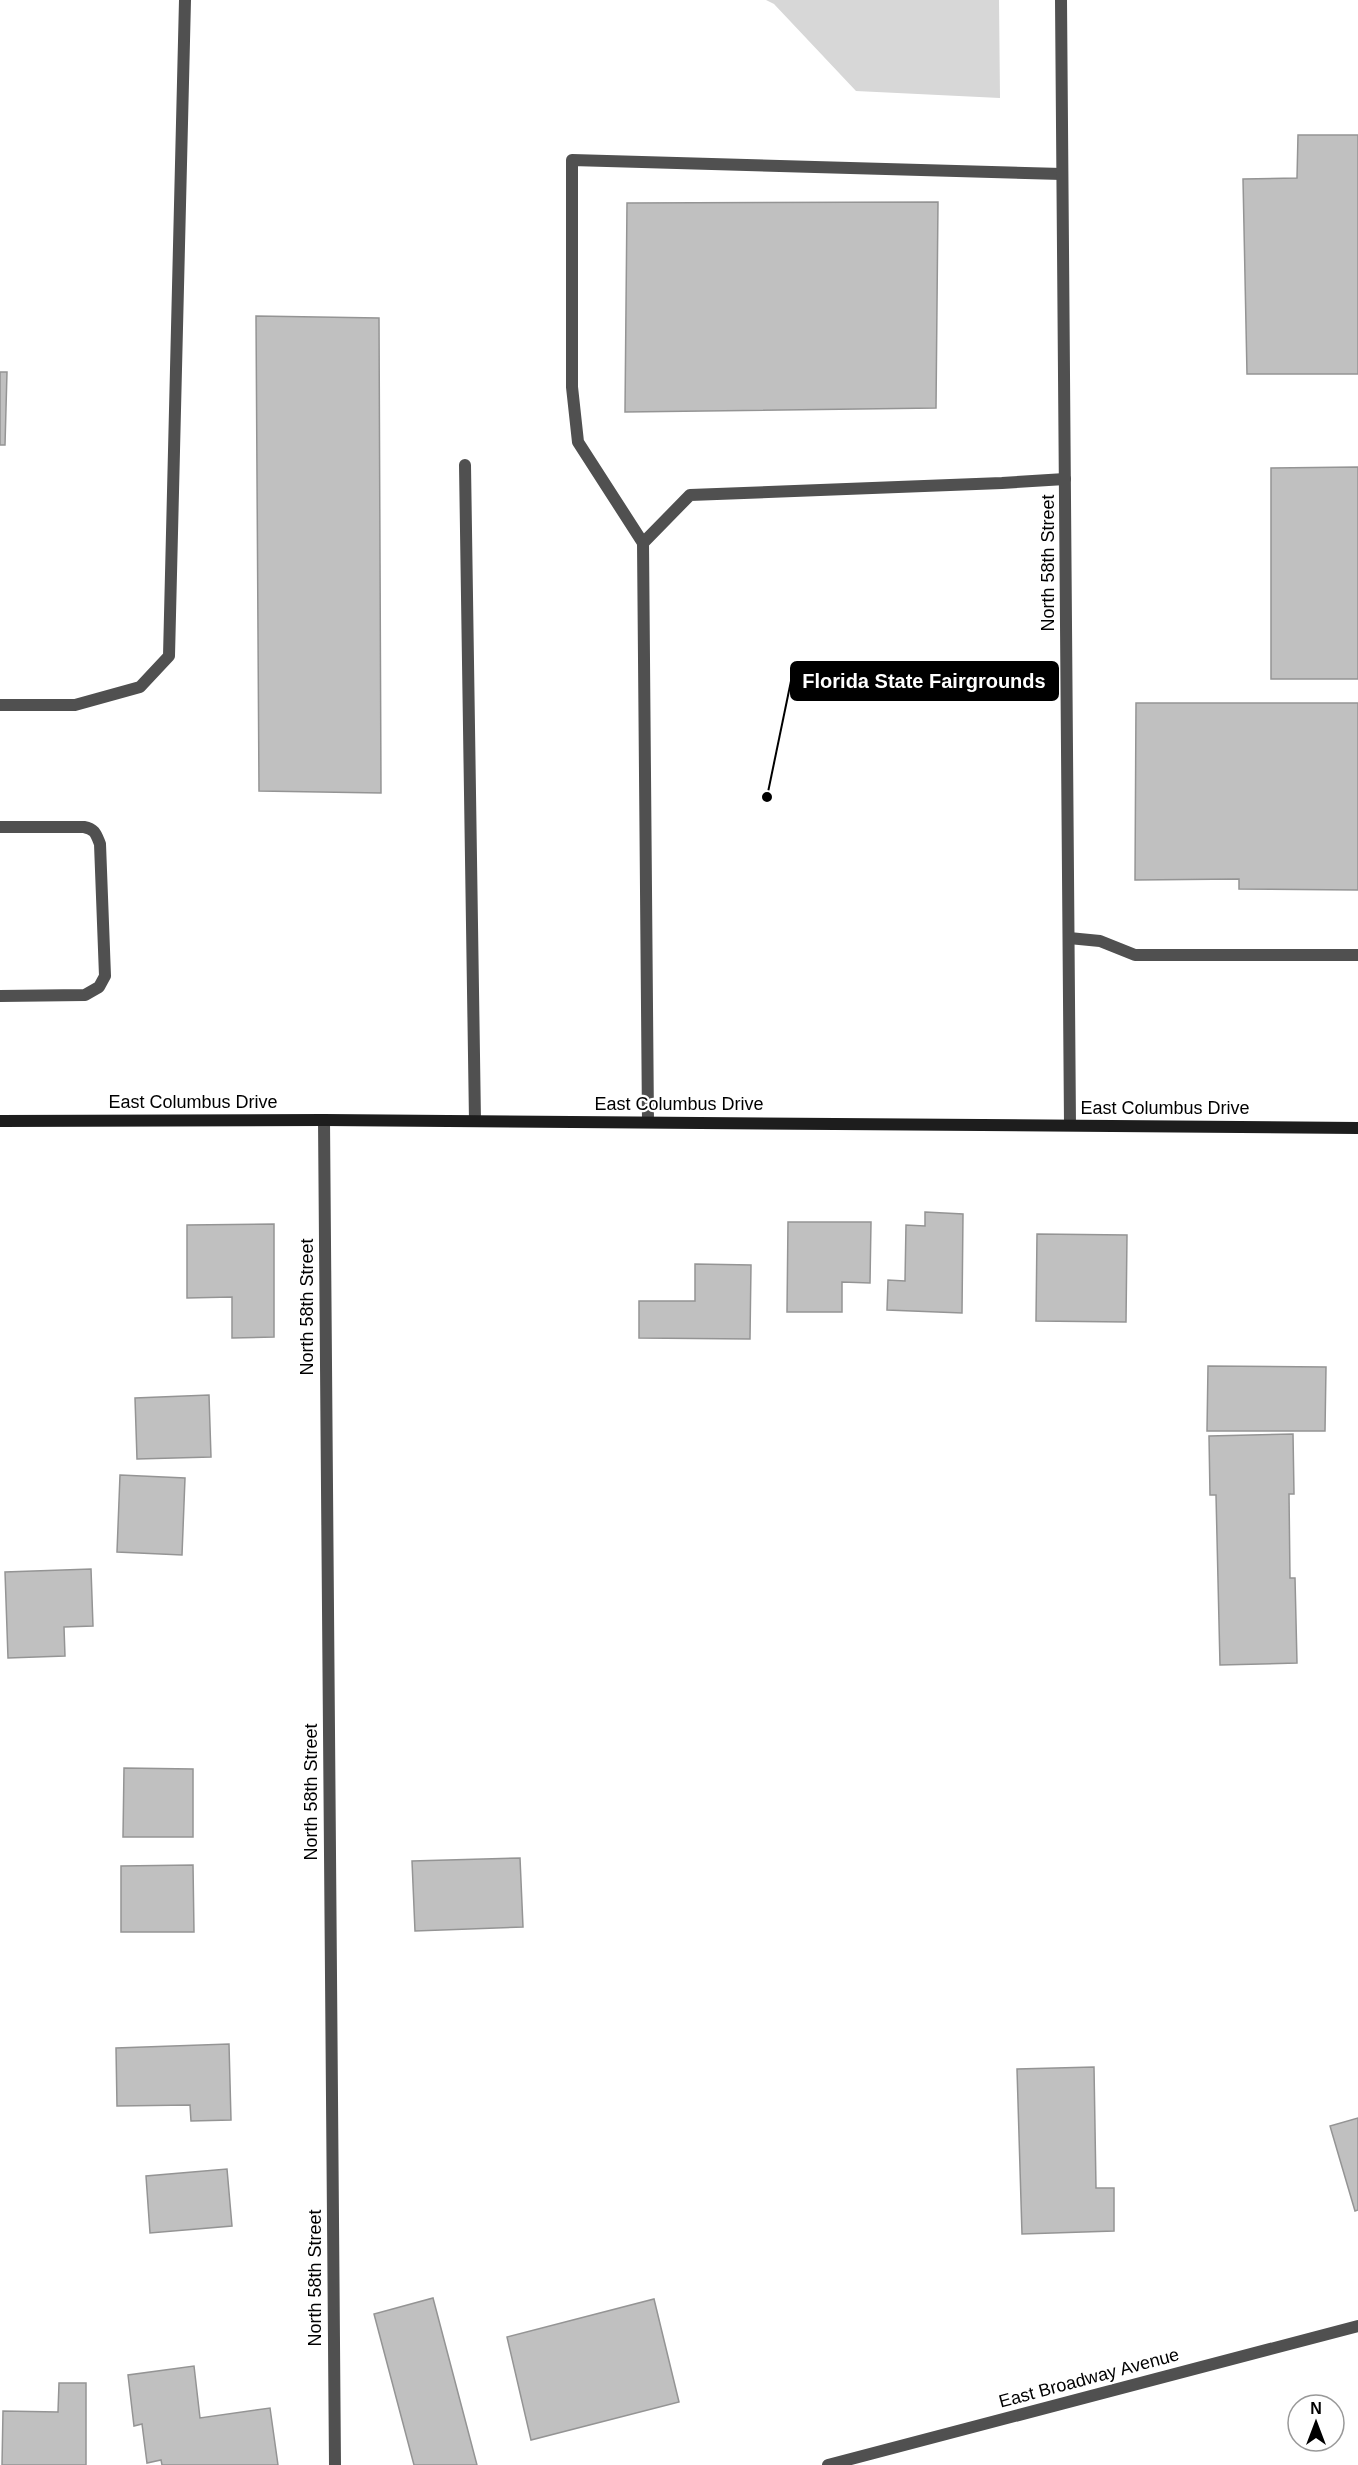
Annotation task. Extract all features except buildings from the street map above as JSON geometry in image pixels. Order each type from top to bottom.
[{"type":"main road","name":"East Columbus Drive","points":[[0,1121],[324,1120],[1358,1128]]},
{"type":"street","points":[[0,705],[75,705],[140,687],[169,656],[185,0]]},
{"type":"street","name":"North 58th Street","points":[[1061,0],[1070,1125]]},
{"type":"street","points":[[648,1122],[643,543],[578,442],[572,387],[572,160],[1062,174]]},
{"type":"street","points":[[465,465],[475,1121]]},
{"type":"street","points":[[643,543],[690,495],[1002,483],[1065,478]]},
{"type":"street","points":[[0,827],[84,827],[92,829],[96,834],[100,844],[105,976],[99,987],[85,995],[0,996]]},
{"type":"street","points":[[1069,938],[1100,941],[1135,955],[1358,955]]},
{"type":"street","name":"North 58th Street","points":[[324,1120],[335,2465]]},
{"type":"street","name":"East Broadway Avenue","points":[[828,2465],[848,2462],[1358,2326]]},
{"type":"shaded area","points":[[766,0],[999,0],[1000,98],[856,91],[774,4]]},
{"type":"place","name":"Florida State Fairgrounds","points":[[767,797]]}]
